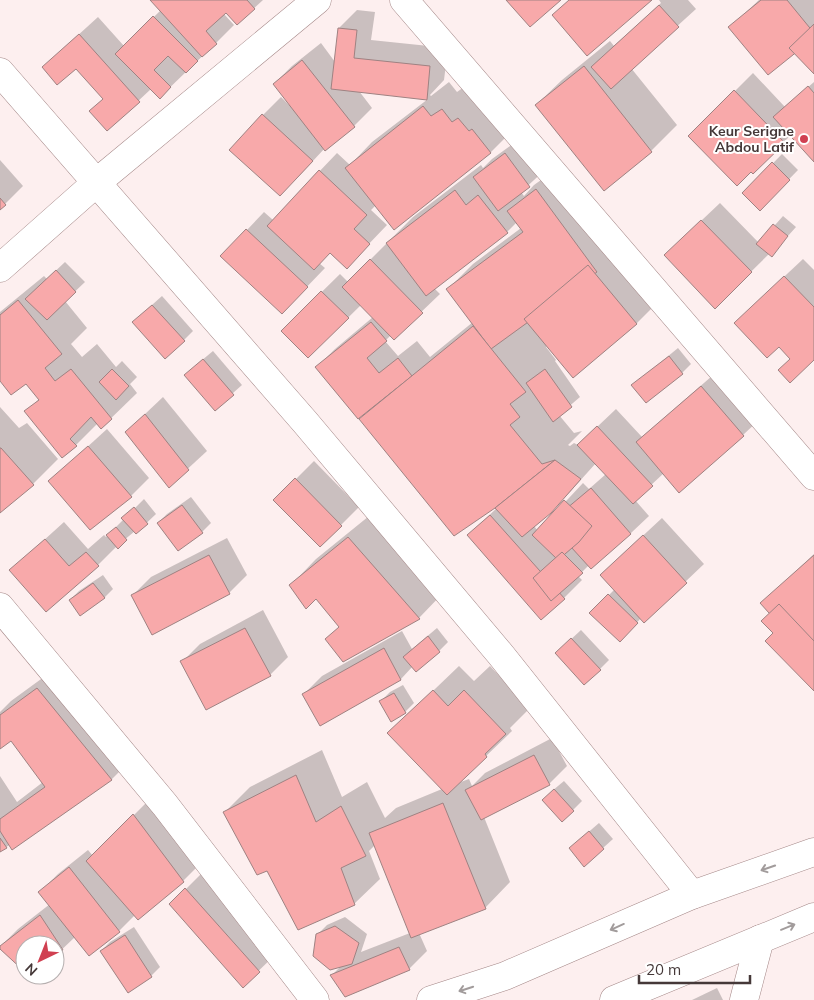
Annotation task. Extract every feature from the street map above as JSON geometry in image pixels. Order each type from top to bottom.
[{"type":"street","points":[[0,268],[96,183],[317,0]]},
{"type":"street","points":[[404,0],[814,476]]},
{"type":"street","points":[[0,72],[305,422],[501,655],[692,895]]},
{"type":"street","points":[[0,607],[164,805],[315,1000]]},
{"type":"street","points":[[431,1000],[505,976],[692,895],[814,852]]},
{"type":"street","points":[[614,1000],[814,917]]},
{"type":"street","points":[[744,1000],[760,939]]},
{"type":"building","points":[[150,0],[247,0],[255,9],[237,25],[226,13],[206,31],[217,44],[202,57]]},
{"type":"building","points":[[506,0],[561,0],[530,27]]},
{"type":"building","points":[[569,0],[652,0],[587,56],[552,15]]},
{"type":"building","points":[[761,0],[787,0],[814,33],[814,38],[768,75],[728,27]]},
{"type":"building","points":[[659,5],[679,27],[611,89],[591,67]]},
{"type":"building","points":[[153,16],[198,61],[186,73],[168,56],[154,70],[171,87],[160,99],[115,54]]},
{"type":"building","points":[[814,24],[814,74],[789,48]]},
{"type":"building","points":[[338,28],[357,30],[354,58],[430,66],[427,100],[331,89]]},
{"type":"building","points":[[79,34],[140,102],[107,131],[89,111],[103,99],[76,69],[57,85],[42,67]]},
{"type":"building","points":[[302,60],[355,127],[325,151],[273,84]]},
{"type":"building","points":[[584,66],[652,152],[604,191],[535,105]]},
{"type":"building","name":"Keur Serigne Abdou Latif","points":[[808,86],[814,93],[814,162],[773,117]]},
{"type":"building","points":[[734,90],[785,143],[753,174],[751,172],[737,186],[688,136]]},
{"type":"building","points":[[423,106],[431,116],[442,109],[452,122],[458,118],[469,131],[472,129],[491,153],[394,230],[345,168]]},
{"type":"building","points":[[262,114],[313,161],[280,196],[229,150]]},
{"type":"building","points":[[505,153],[530,187],[498,211],[473,177]]},
{"type":"building","points":[[772,162],[790,180],[760,211],[742,193]]},
{"type":"building","points":[[319,170],[367,215],[354,229],[370,244],[347,269],[330,253],[314,270],[267,226]]},
{"type":"building","points":[[536,189],[597,272],[491,349],[446,289],[523,232],[507,211]]},
{"type":"building","points":[[455,190],[466,205],[478,195],[508,233],[426,296],[386,243]]},
{"type":"building","points":[[0,198],[6,205],[0,210]]},
{"type":"building","points":[[701,220],[752,272],[715,309],[664,255]]},
{"type":"building","points":[[773,224],[788,236],[772,257],[756,244]]},
{"type":"building","points":[[246,229],[308,287],[282,314],[220,256]]},
{"type":"building","points":[[370,259],[423,313],[394,340],[342,287]]},
{"type":"building","points":[[588,265],[637,324],[573,378],[524,319]]},
{"type":"building","points":[[56,270],[76,292],[47,320],[25,299]]},
{"type":"building","points":[[784,276],[814,307],[814,360],[790,383],[778,370],[790,359],[779,347],[767,358],[734,323]]},
{"type":"building","points":[[321,291],[349,318],[308,358],[281,331]]},
{"type":"building","points":[[18,300],[62,354],[45,368],[55,381],[71,369],[112,419],[101,429],[91,417],[70,439],[77,446],[62,458],[24,411],[39,400],[26,384],[11,395],[0,381],[0,315]]},
{"type":"building","points":[[152,305],[185,341],[165,359],[132,322]]},
{"type":"building","points":[[371,322],[387,341],[367,358],[379,373],[398,358],[412,376],[358,419],[315,367]]},
{"type":"building","points":[[473,326],[526,392],[510,404],[520,417],[510,425],[542,464],[555,460],[495,508],[454,536],[359,419]]},
{"type":"building","points":[[669,356],[683,374],[646,403],[631,385]]},
{"type":"building","points":[[203,359],[234,395],[215,411],[184,375]]},
{"type":"building","points":[[112,369],[129,386],[116,400],[99,382]]},
{"type":"building","points":[[545,369],[572,407],[553,422],[526,383]]},
{"type":"building","points":[[701,386],[744,436],[679,493],[636,442]]},
{"type":"building","points":[[145,414],[189,470],[169,488],[125,432]]},
{"type":"building","points":[[597,426],[653,486],[633,504],[577,445]]},
{"type":"building","points":[[88,446],[132,497],[90,530],[48,481]]},
{"type":"building","points":[[0,448],[34,485],[0,513]]},
{"type":"building","points":[[555,460],[581,479],[551,513],[522,537],[495,508]]},
{"type":"building","points":[[295,478],[342,526],[320,547],[273,500]]},
{"type":"building","points":[[591,488],[631,534],[591,569],[571,547],[581,538],[560,514]]},
{"type":"building","points":[[564,500],[592,526],[579,542],[558,560],[532,535]]},
{"type":"building","points":[[182,505],[203,533],[178,551],[157,523]]},
{"type":"building","points":[[134,507],[148,524],[136,534],[121,518]]},
{"type":"building","points":[[490,515],[565,599],[541,620],[467,535]]},
{"type":"building","points":[[116,527],[127,540],[118,549],[106,535]]},
{"type":"building","points":[[643,535],[687,583],[644,623],[600,575]]},
{"type":"building","points":[[348,537],[420,619],[343,662],[325,639],[339,627],[316,599],[306,609],[289,585]]},
{"type":"building","points":[[45,539],[69,566],[86,552],[99,566],[46,612],[9,570]]},
{"type":"building","points":[[562,552],[583,573],[551,601],[533,578]]},
{"type":"building","points":[[209,555],[230,594],[152,635],[131,595]]},
{"type":"building","points":[[814,555],[814,663],[760,603]]},
{"type":"building","points":[[93,583],[105,598],[80,616],[69,600]]},
{"type":"building","points":[[608,594],[638,623],[620,642],[589,613]]},
{"type":"building","points":[[779,604],[814,641],[814,691],[765,641],[773,633],[761,621]]},
{"type":"building","points":[[245,628],[271,676],[206,710],[180,661]]},
{"type":"building","points":[[428,636],[440,652],[416,672],[403,657]]},
{"type":"building","points":[[571,638],[601,670],[584,685],[555,653]]},
{"type":"building","points":[[384,648],[401,680],[320,726],[302,694]]},
{"type":"building","points":[[37,688],[112,780],[12,850],[0,831],[0,819],[45,787],[11,741],[0,749],[0,715]]},
{"type":"building","points":[[433,690],[448,706],[464,690],[506,734],[485,754],[487,757],[447,795],[387,733]]},
{"type":"building","points":[[394,693],[406,713],[391,722],[379,701]]},
{"type":"building","points":[[534,755],[550,785],[481,820],[465,790]]},
{"type":"building","points":[[296,775],[316,822],[341,806],[366,856],[341,868],[355,905],[298,930],[267,871],[257,875],[223,812]]},
{"type":"building","points":[[554,789],[574,811],[562,822],[542,800]]},
{"type":"building","points":[[443,803],[486,909],[411,938],[369,833]]},
{"type":"building","points":[[133,814],[184,882],[138,920],[86,861]]},
{"type":"building","points":[[589,831],[604,849],[584,867],[569,848]]},
{"type":"building","points":[[0,838],[7,848],[0,852]]},
{"type":"building","points":[[69,867],[120,932],[89,956],[38,892]]},
{"type":"building","points":[[185,888],[260,972],[243,988],[169,904]]},
{"type":"building","points":[[40,915],[53,935],[15,935],[15,963],[0,949],[0,946]]},
{"type":"building","points":[[335,926],[359,943],[352,964],[330,970],[313,956],[316,934]]},
{"type":"building","points":[[125,935],[152,977],[128,993],[100,951]]},
{"type":"building","points":[[399,947],[410,970],[345,997],[330,975]]},
{"type":"place","name":"Keur Serigne Abdou Latif","points":[[804,139]]}]
